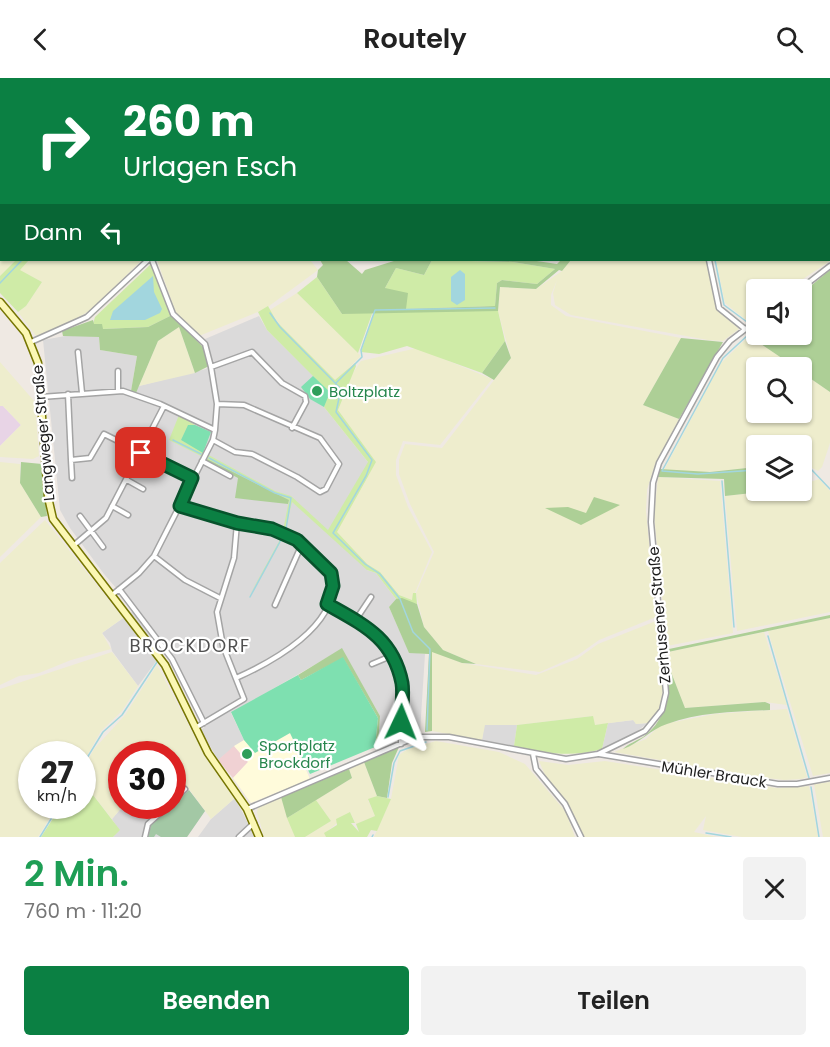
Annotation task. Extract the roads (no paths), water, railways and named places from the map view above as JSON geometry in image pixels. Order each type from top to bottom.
[{"type":"street","points":[[31,342],[87,317],[149,261]]},
{"type":"street","points":[[111,595],[154,556],[213,440],[217,404],[205,344],[174,314],[150,261]]},
{"type":"street","points":[[709,261],[718,308],[745,329]]},
{"type":"street","points":[[812,280],[830,266]]},
{"type":"street","name":"Langweger Straße","points":[[0,302],[20,324],[31,342],[38,363],[49,505],[55,523],[165,664],[208,753],[247,809],[259,837]]},
{"type":"street","name":"Zerhusener Straße","points":[[247,809],[416,737],[433,736],[566,759],[598,754],[631,741],[645,731],[657,719],[665,702],[665,671],[650,508],[653,483],[659,463],[717,357],[730,341],[745,329]]},
{"type":"street","points":[[78,352],[82,393]]},
{"type":"street","points":[[211,367],[248,352],[255,353],[282,383],[305,396],[306,402],[292,428]]},
{"type":"street","points":[[118,371],[118,390]]},
{"type":"street","points":[[41,397],[118,390],[164,406],[214,430]]},
{"type":"street","points":[[68,394],[72,478]]},
{"type":"street","points":[[213,440],[235,452],[252,454],[297,477],[314,490],[323,492],[338,467],[338,461],[320,438],[292,428],[244,405],[217,404]]},
{"type":"street","points":[[72,546],[104,521],[153,432],[164,406]]},
{"type":"street","points":[[71,460],[90,458],[104,434],[192,478]]},
{"type":"street","points":[[202,461],[230,476]]},
{"type":"street","points":[[127,480],[143,489]]},
{"type":"street","points":[[112,506],[128,515]]},
{"type":"street","points":[[180,506],[237,523],[285,533],[302,544],[333,577],[333,586],[327,604],[306,636],[284,652],[236,678]]},
{"type":"street","points":[[80,516],[103,547]]},
{"type":"street","points":[[195,728],[244,699],[220,634],[217,612],[234,558],[237,523]]},
{"type":"street","points":[[275,605],[302,544]]},
{"type":"street","points":[[154,556],[185,580],[220,598]]},
{"type":"street","points":[[119,589],[177,666],[204,723]]},
{"type":"street","points":[[356,621],[371,597]]},
{"type":"street","points":[[327,604],[385,642],[402,684],[401,744]]},
{"type":"street","points":[[372,664],[391,656]]},
{"type":"street","points":[[533,754],[536,769],[565,804],[581,837]]},
{"type":"street","name":"Mühler Brauck","points":[[598,754],[778,784],[797,784],[830,778]]},
{"type":"street","points":[[145,837],[148,824],[154,819]]},
{"type":"street","points":[[239,837],[254,823]]},
{"type":"water","points":[[460,270],[465,274],[465,300],[457,305],[451,301],[451,277]]},
{"type":"water","points":[[153,276],[154,292],[162,309],[160,313],[145,320],[110,320],[113,311]]},
{"type":"waterway","points":[[0,283],[21,261]]},
{"type":"waterway","points":[[715,261],[724,305],[746,321]]},
{"type":"waterway","points":[[336,383],[362,357],[361,350],[375,310],[495,308]]},
{"type":"waterway","points":[[270,313],[280,327],[341,389],[336,412],[372,460],[366,476],[333,533],[365,564],[380,574],[400,599],[413,632],[430,649],[427,730]]},
{"type":"waterway","points":[[746,337],[723,358],[662,471],[698,474],[746,471]]},
{"type":"waterway","points":[[173,440],[201,454]]},
{"type":"waterway","points":[[209,458],[275,493],[291,498],[286,529]]},
{"type":"waterway","points":[[812,470],[830,489]]},
{"type":"waterway","points":[[722,481],[734,627]]},
{"type":"waterway","points":[[250,597],[282,538]]},
{"type":"waterway","points":[[768,636],[809,778]]},
{"type":"waterway","points":[[96,743],[103,732],[122,715],[157,662]]},
{"type":"waterway","points":[[388,797],[394,763],[400,751],[426,742]]},
{"type":"waterway","points":[[811,787],[819,837]]},
{"type":"waterway","points":[[40,837],[51,819]]},
{"type":"waterway","points":[[706,833],[731,837]]},
{"type":"place","name":"Boltzplatz","points":[[317,391]]},
{"type":"place","name":"Sportplatz Brockdorf","points":[[247,754]]},
{"type":"district","name":"BROCKDORF","points":[[190,645]]}]
